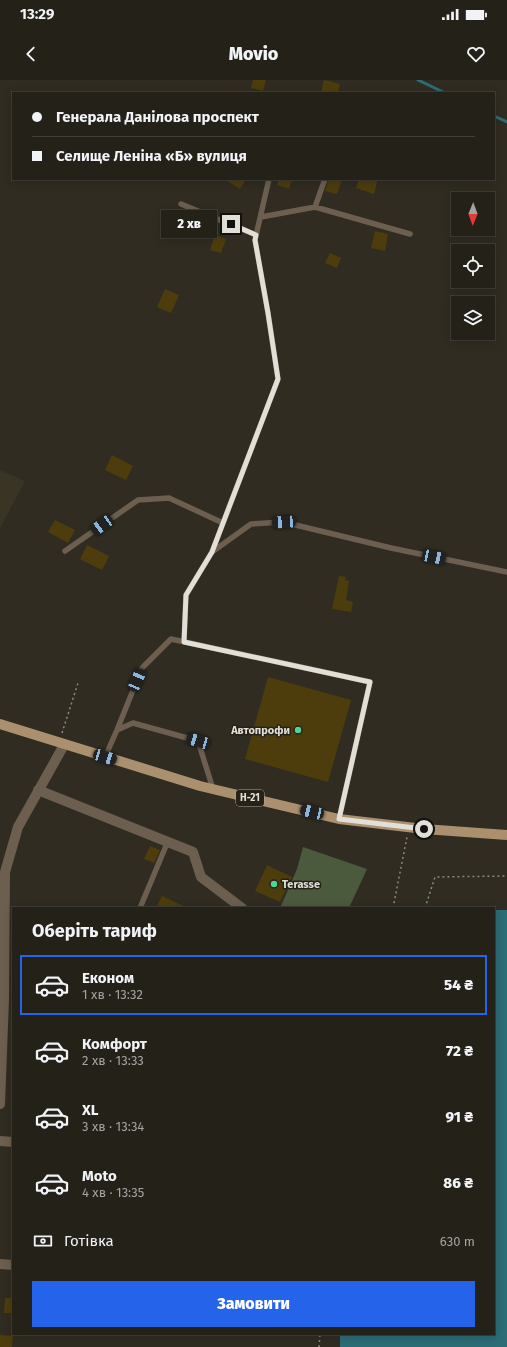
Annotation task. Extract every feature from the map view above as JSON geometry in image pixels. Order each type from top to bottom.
[{"type":"main road","name":"Н-21","points":[[0,724],[213,790],[339,819],[409,827],[507,835]]},
{"type":"street","points":[[0,1104],[5,872],[18,827],[61,744]]},
{"type":"street","points":[[38,790],[193,852],[201,877],[241,907]]},
{"type":"street","points":[[0,1141],[12,1142]]},
{"type":"street","points":[[0,1264],[12,1265]]},
{"type":"lane","points":[[184,642],[186,595],[212,552],[278,379],[256,237],[270,180]]},
{"type":"lane","points":[[314,207],[325,180]]},
{"type":"lane","points":[[181,204],[256,237]]},
{"type":"lane","points":[[261,217],[314,207],[410,234]]},
{"type":"lane","points":[[65,551],[138,500],[169,498],[223,523]]},
{"type":"lane","points":[[212,552],[251,524],[284,522],[391,548],[507,572]]},
{"type":"lane","points":[[105,757],[142,668],[170,639],[370,682],[339,819]]},
{"type":"lane","points":[[117,730],[133,722],[198,741],[213,790]]},
{"type":"lane","points":[[140,907],[168,841]]},
{"type":"path","points":[[61,744],[78,683]]},
{"type":"path","points":[[393,907],[409,827]]},
{"type":"path","points":[[425,907],[435,877],[507,876]]},
{"type":"path","points":[[319,1347],[320,1335]]},
{"type":"shaded area","points":[[0,470],[25,481],[0,528]]},
{"type":"green space","points":[[303,847],[367,869],[349,907],[280,907],[297,869]]},
{"type":"water","points":[[495,910],[507,910],[507,1347],[340,1347],[340,1335],[495,1335]]},
{"type":"building","points":[[253,80],[266,80],[263,91],[251,88]]},
{"type":"building","points":[[324,80],[340,84],[338,92],[321,92]]},
{"type":"building","points":[[226,180],[245,180],[240,189]]},
{"type":"building","points":[[279,180],[292,180],[289,189],[277,185]]},
{"type":"building","points":[[329,180],[342,180],[337,194],[325,191]]},
{"type":"building","points":[[359,180],[378,180],[374,194],[356,188]]},
{"type":"building","points":[[375,231],[388,234],[385,251],[371,248]]},
{"type":"building","points":[[215,235],[226,239],[221,253],[210,250]]},
{"type":"building","points":[[330,253],[341,258],[337,268],[325,263]]},
{"type":"building","points":[[165,289],[179,295],[171,313],[157,307]]},
{"type":"building","points":[[112,455],[133,466],[126,480],[105,470]]},
{"type":"building","points":[[55,520],[75,530],[68,543],[48,532]]},
{"type":"building","points":[[87,545],[109,556],[102,570],[80,559]]},
{"type":"building","points":[[339,576],[346,577],[345,580],[349,581],[346,600],[353,602],[351,612],[332,609]]},
{"type":"building","name":"Автопрофи","points":[[268,677],[351,700],[328,782],[245,759]]},
{"type":"building","points":[[150,846],[160,850],[154,863],[144,859]]},
{"type":"building","name":"Terasse","points":[[267,865],[292,877],[280,902],[255,891]]},
{"type":"building","points":[[162,896],[186,907],[156,907]]},
{"type":"building","points":[[5,1298],[12,1298],[12,1313],[4,1313]]},
{"type":"building","points":[[0,1335],[13,1336],[12,1347],[0,1347]]},
{"type":"waterway","points":[[418,80],[443,92]]},
{"type":"waterway","points":[[495,116],[507,122]]},
{"type":"place","name":"Автопрофи","points":[[298,730]]},
{"type":"place","name":"Terasse","points":[[274,884]]},
{"type":"route","points":[[231,224],[256,235],[255,240],[278,379],[212,552],[186,595],[184,642],[370,682],[339,819],[424,829]]}]
